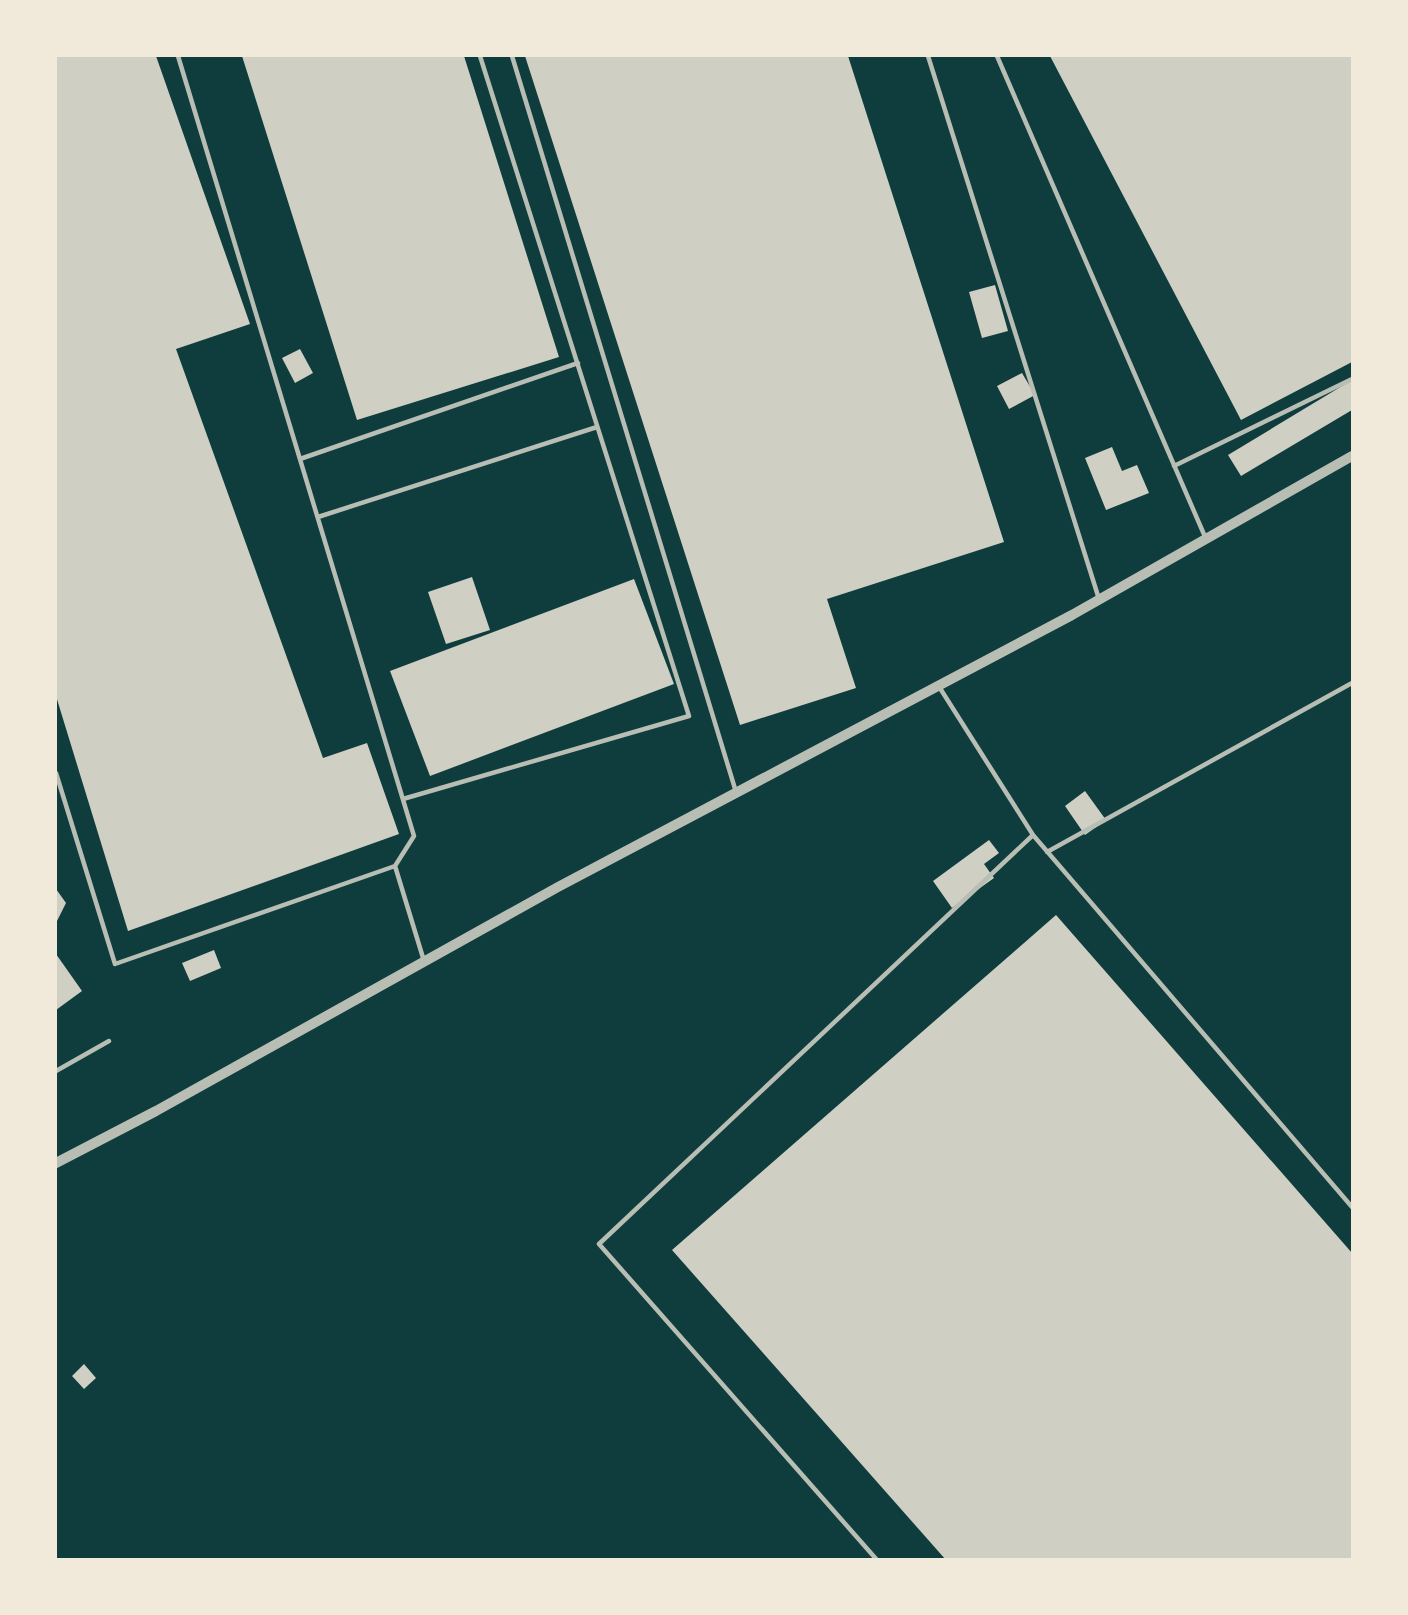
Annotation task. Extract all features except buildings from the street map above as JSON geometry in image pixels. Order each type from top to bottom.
[{"type":"street","points":[[56,1163],[156,1111],[424,961],[736,792],[1099,599],[1353,456]]},
{"type":"lane","points":[[56,773],[115,964],[395,866],[414,836],[178,56]]},
{"type":"lane","points":[[402,799],[689,716],[480,56]]},
{"type":"lane","points":[[512,56],[736,792]]},
{"type":"lane","points":[[928,56],[1099,599]]},
{"type":"lane","points":[[997,56],[1206,539]]},
{"type":"lane","points":[[300,459],[578,363]]},
{"type":"lane","points":[[1174,466],[1353,379]]},
{"type":"lane","points":[[318,517],[597,427]]},
{"type":"lane","points":[[1047,852],[1353,683]]},
{"type":"lane","points":[[938,685],[1033,835],[1353,1207]]},
{"type":"lane","points":[[877,1560],[599,1244],[1033,835]]},
{"type":"lane","points":[[395,866],[424,961]]},
{"type":"lane","points":[[56,1071],[109,1041]]}]
